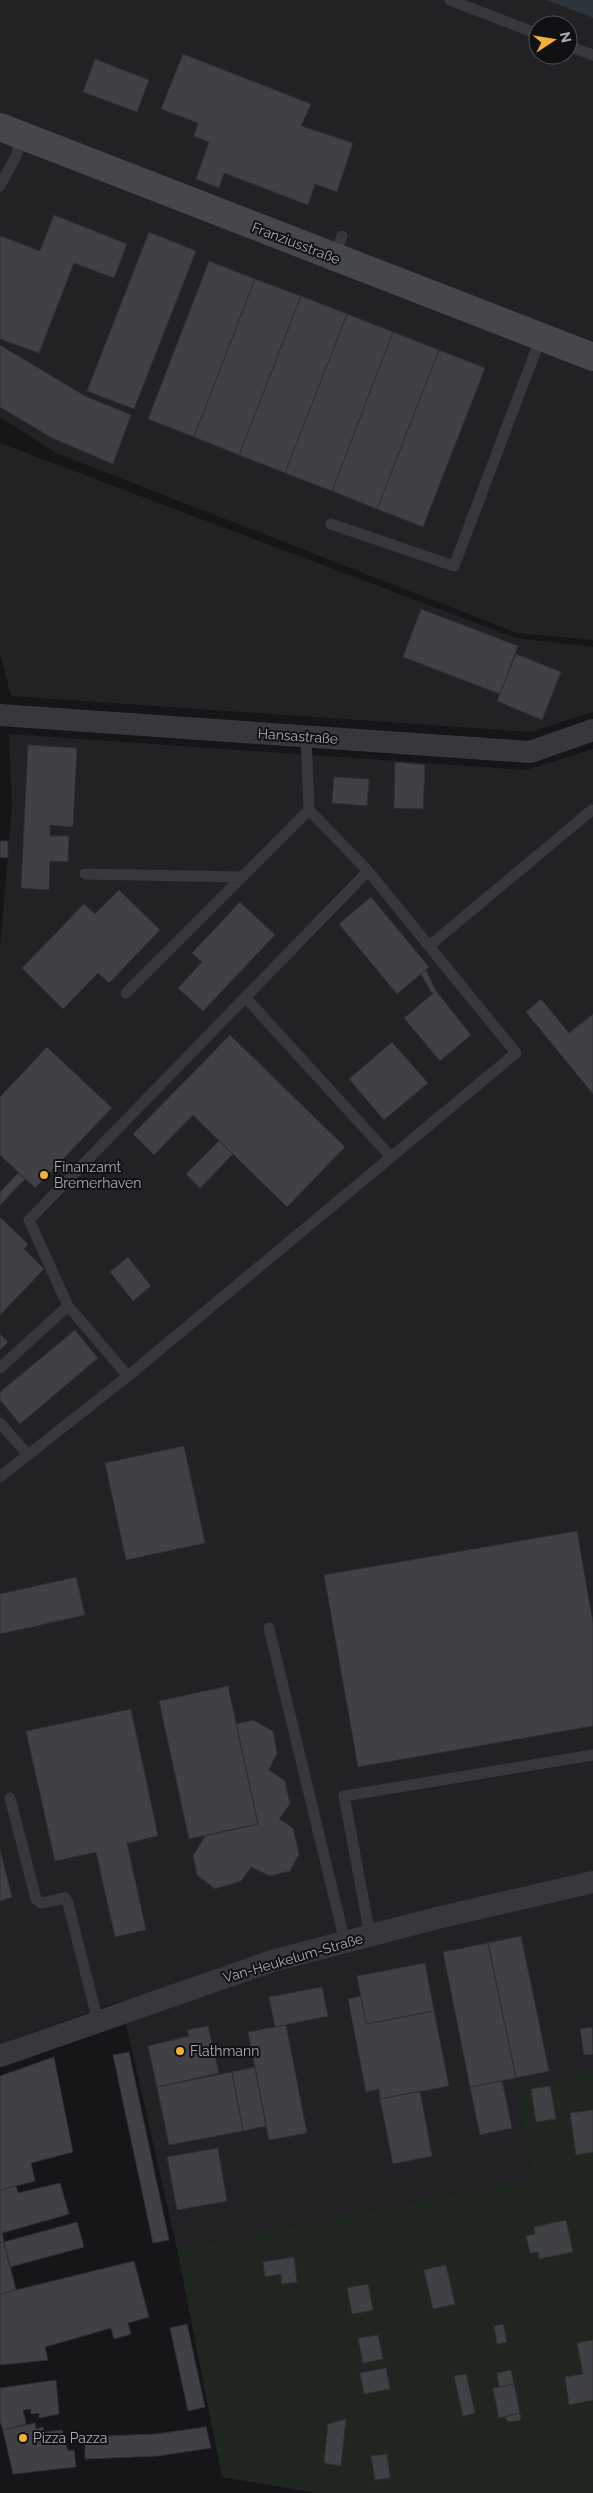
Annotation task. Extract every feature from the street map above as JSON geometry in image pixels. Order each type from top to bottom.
[{"type":"main road","name":"Franziusstraße","points":[[11,131],[338,247],[541,337],[593,357]]},
{"type":"street","name":"Hansastraße","points":[[0,715],[530,752],[593,730]]},
{"type":"street","name":"Van-Heukelum-Straße","points":[[0,2056],[272,1961],[370,1935],[593,1882]]},
{"type":"lane","points":[[450,0],[528,30]]},
{"type":"lane","points":[[578,50],[593,55]]},
{"type":"lane","points":[[0,186],[16,156],[11,131]]},
{"type":"lane","points":[[330,524],[454,566],[541,337]]},
{"type":"lane","points":[[0,1477],[128,1376],[516,1053],[368,871],[309,810],[306,736]]},
{"type":"lane","points":[[126,993],[309,810]]},
{"type":"lane","points":[[429,946],[592,810]]},
{"type":"lane","points":[[128,1376],[68,1306],[29,1220],[368,871]]},
{"type":"lane","points":[[85,874],[242,877]]},
{"type":"lane","points":[[245,997],[391,1157]]},
{"type":"lane","points":[[0,1368],[68,1306]]},
{"type":"lane","points":[[0,1423],[4,1436],[28,1456]]},
{"type":"lane","points":[[268,1628],[345,1942]]},
{"type":"lane","points":[[370,1935],[344,1796],[593,1755]]},
{"type":"lane","points":[[10,1798],[36,1899],[41,1903],[65,1898],[68,1903],[98,2022]]},
{"type":"shaded area","points":[[0,0],[547,0],[593,18],[593,640],[517,633],[56,453],[0,417]]},
{"type":"shaded area","points":[[547,0],[593,0],[593,18]]},
{"type":"shaded area","points":[[0,443],[516,638],[593,647],[593,712],[531,732],[11,696],[0,653]]},
{"type":"shaded area","points":[[9,734],[526,770],[593,749],[593,2070],[514,2088],[532,2178],[177,2249],[121,2001],[0,2044],[0,949],[12,805]]},
{"type":"shaded area","points":[[593,2070],[593,2493],[317,2493],[222,2477],[177,2249],[532,2178],[514,2088]]},
{"type":"building","points":[[183,54],[311,104],[301,126],[353,143],[337,192],[315,184],[308,205],[224,173],[219,188],[196,179],[209,142],[194,136],[198,123],[161,109]]},
{"type":"building","points":[[95,59],[149,80],[137,112],[83,92]]},
{"type":"building","points":[[54,215],[127,244],[114,278],[74,263],[39,353],[0,339],[0,238],[1,236],[40,251]]},
{"type":"building","points":[[149,232],[196,251],[134,409],[87,391]]},
{"type":"building","points":[[209,261],[255,279],[194,437],[148,419]]},
{"type":"building","points":[[255,279],[301,296],[239,455],[194,437]]},
{"type":"building","points":[[301,296],[347,314],[285,473],[239,455]]},
{"type":"building","points":[[347,314],[393,332],[332,491],[285,473]]},
{"type":"building","points":[[393,332],[439,350],[377,509],[332,491]]},
{"type":"building","points":[[0,345],[85,396],[131,415],[113,464],[52,438],[0,407]]},
{"type":"building","points":[[439,350],[485,368],[423,527],[377,509]]},
{"type":"building","points":[[421,609],[518,646],[500,694],[403,657]]},
{"type":"building","points":[[516,654],[561,672],[542,720],[497,701]]},
{"type":"building","points":[[28,745],[77,748],[73,827],[50,825],[50,836],[69,836],[68,862],[50,861],[49,890],[21,888]]},
{"type":"building","points":[[395,762],[425,765],[423,809],[394,808]]},
{"type":"building","points":[[334,777],[369,779],[367,806],[332,803]]},
{"type":"building","points":[[0,841],[8,841],[8,858],[0,857]]},
{"type":"building","points":[[119,890],[160,930],[109,983],[98,973],[63,1009],[22,968],[84,904],[95,914]]},
{"type":"building","points":[[371,897],[429,967],[397,994],[339,924]]},
{"type":"building","points":[[240,902],[275,935],[203,1011],[178,988],[202,962],[192,953]]},
{"type":"building","points":[[426,970],[436,991],[432,994],[421,974]]},
{"type":"building","points":[[436,991],[471,1035],[440,1061],[404,1018]]},
{"type":"building","points":[[541,999],[569,1033],[593,1014],[593,1094],[526,1012]]},
{"type":"building","points":[[230,1035],[345,1147],[287,1207],[193,1115],[154,1155],[133,1134]]},
{"type":"building","points":[[392,1042],[428,1083],[384,1120],[349,1079]]},
{"type":"building","points":[[47,1047],[112,1108],[35,1188],[0,1155],[0,1097]]},
{"type":"building","points":[[219,1141],[233,1154],[200,1188],[186,1174]]},
{"type":"building","points":[[18,1173],[25,1179],[0,1205],[0,1192]]},
{"type":"building","points":[[0,1217],[28,1244],[24,1249],[44,1269],[0,1315]]},
{"type":"building","points":[[128,1257],[151,1286],[133,1301],[110,1272]]},
{"type":"building","points":[[75,1330],[98,1358],[20,1424],[0,1400],[0,1392]]},
{"type":"building","points":[[0,1334],[8,1342],[0,1350]]},
{"type":"building","points":[[184,1446],[205,1543],[126,1560],[105,1463]]},
{"type":"building","points":[[577,1531],[593,1623],[593,1726],[358,1767],[324,1575]]},
{"type":"building","points":[[76,1577],[85,1615],[0,1634],[0,1594]]},
{"type":"building","points":[[228,1686],[258,1824],[189,1839],[159,1701]]},
{"type":"building","points":[[131,1709],[158,1836],[127,1843],[146,1930],[115,1937],[96,1852],[55,1861],[26,1731]]},
{"type":"building","points":[[253,1720],[273,1731],[277,1753],[269,1770],[285,1781],[290,1804],[279,1819],[293,1828],[299,1854],[290,1871],[270,1876],[251,1867],[241,1881],[215,1889],[197,1875],[193,1856],[205,1836],[258,1824],[236,1724]]},
{"type":"building","points":[[0,1850],[12,1897],[0,1901]]},
{"type":"building","points":[[521,1936],[549,2071],[516,2078],[488,1943]]},
{"type":"building","points":[[488,1943],[516,2078],[470,2087],[443,1952]]},
{"type":"building","points":[[425,1963],[434,2011],[366,2024],[357,1976]]},
{"type":"building","points":[[322,1987],[328,2016],[275,2027],[269,1997]]},
{"type":"building","points":[[361,1996],[366,2024],[434,2011],[449,2086],[380,2099],[379,2089],[366,2092],[348,1999]]},
{"type":"building","points":[[286,2025],[307,2133],[269,2140],[248,2032]]},
{"type":"building","points":[[208,2026],[219,2073],[157,2087],[148,2046],[189,2036],[187,2030]]},
{"type":"building","points":[[592,2027],[593,2054],[584,2055],[580,2029]]},
{"type":"building","points":[[129,2052],[169,2240],[153,2243],[113,2055]]},
{"type":"building","points":[[54,2057],[73,2152],[31,2163],[35,2181],[0,2190],[0,2076]]},
{"type":"building","points":[[255,2067],[266,2126],[243,2131],[232,2072]]},
{"type":"building","points":[[232,2072],[243,2131],[169,2145],[157,2087]]},
{"type":"building","points":[[502,2081],[512,2128],[480,2135],[470,2087]]},
{"type":"building","points":[[550,2086],[556,2119],[536,2122],[531,2089]]},
{"type":"building","points":[[420,2091],[432,2156],[393,2164],[380,2099]]},
{"type":"building","points":[[593,2110],[593,2152],[576,2155],[570,2113]]},
{"type":"building","points":[[218,2148],[227,2201],[177,2210],[167,2157]]},
{"type":"building","points":[[60,2183],[69,2214],[2,2233],[4,2242],[0,2243],[0,2190],[16,2186],[18,2193]]},
{"type":"building","points":[[566,2220],[573,2252],[539,2259],[538,2252],[530,2253],[526,2236],[535,2234],[534,2227]]},
{"type":"building","points":[[77,2222],[84,2247],[10,2267],[4,2242]]},
{"type":"building","points":[[4,2242],[16,2290],[0,2294],[0,2243]]},
{"type":"building","points":[[294,2257],[297,2282],[282,2284],[281,2274],[265,2277],[263,2262]]},
{"type":"building","points":[[134,2261],[149,2317],[128,2323],[131,2334],[114,2339],[111,2328],[45,2347],[48,2360],[0,2365],[0,2294]]},
{"type":"building","points":[[446,2265],[455,2304],[433,2309],[424,2270]]},
{"type":"building","points":[[368,2284],[373,2310],[352,2314],[347,2288]]},
{"type":"building","points":[[187,2324],[205,2407],[188,2411],[170,2328]]},
{"type":"building","points":[[503,2324],[507,2342],[497,2344],[494,2326]]},
{"type":"building","points":[[378,2335],[383,2359],[363,2363],[358,2338]]},
{"type":"building","points":[[593,2340],[593,2400],[569,2405],[565,2377],[583,2374],[577,2343]]},
{"type":"building","points":[[386,2368],[390,2389],[364,2394],[360,2373]]},
{"type":"building","points":[[511,2370],[514,2384],[499,2387],[497,2373]]},
{"type":"building","points":[[466,2374],[475,2413],[463,2416],[454,2376]]},
{"type":"building","points":[[56,2380],[59,2414],[39,2418],[39,2413],[31,2414],[31,2409],[23,2410],[26,2424],[3,2430],[0,2421],[0,2388]]},
{"type":"building","points":[[514,2384],[520,2413],[499,2418],[493,2388]]},
{"type":"building","points":[[520,2413],[521,2420],[509,2422],[504,2417]]},
{"type":"building","points":[[346,2419],[341,2466],[324,2463],[328,2424]]},
{"type":"building","points":[[35,2423],[36,2429],[43,2427],[44,2432],[62,2430],[68,2451],[74,2450],[76,2467],[13,2474],[3,2430]]},
{"type":"building","points":[[206,2427],[211,2448],[158,2456],[85,2459],[85,2437],[156,2434]]},
{"type":"building","points":[[387,2454],[390,2478],[375,2480],[371,2456]]},
{"type":"place","name":"Finanzamt Bremerhaven","points":[[44,1175]]},
{"type":"place","name":"Flathmann","points":[[180,2051]]},
{"type":"place","name":"Pizza Pazza","points":[[23,2438]]}]
